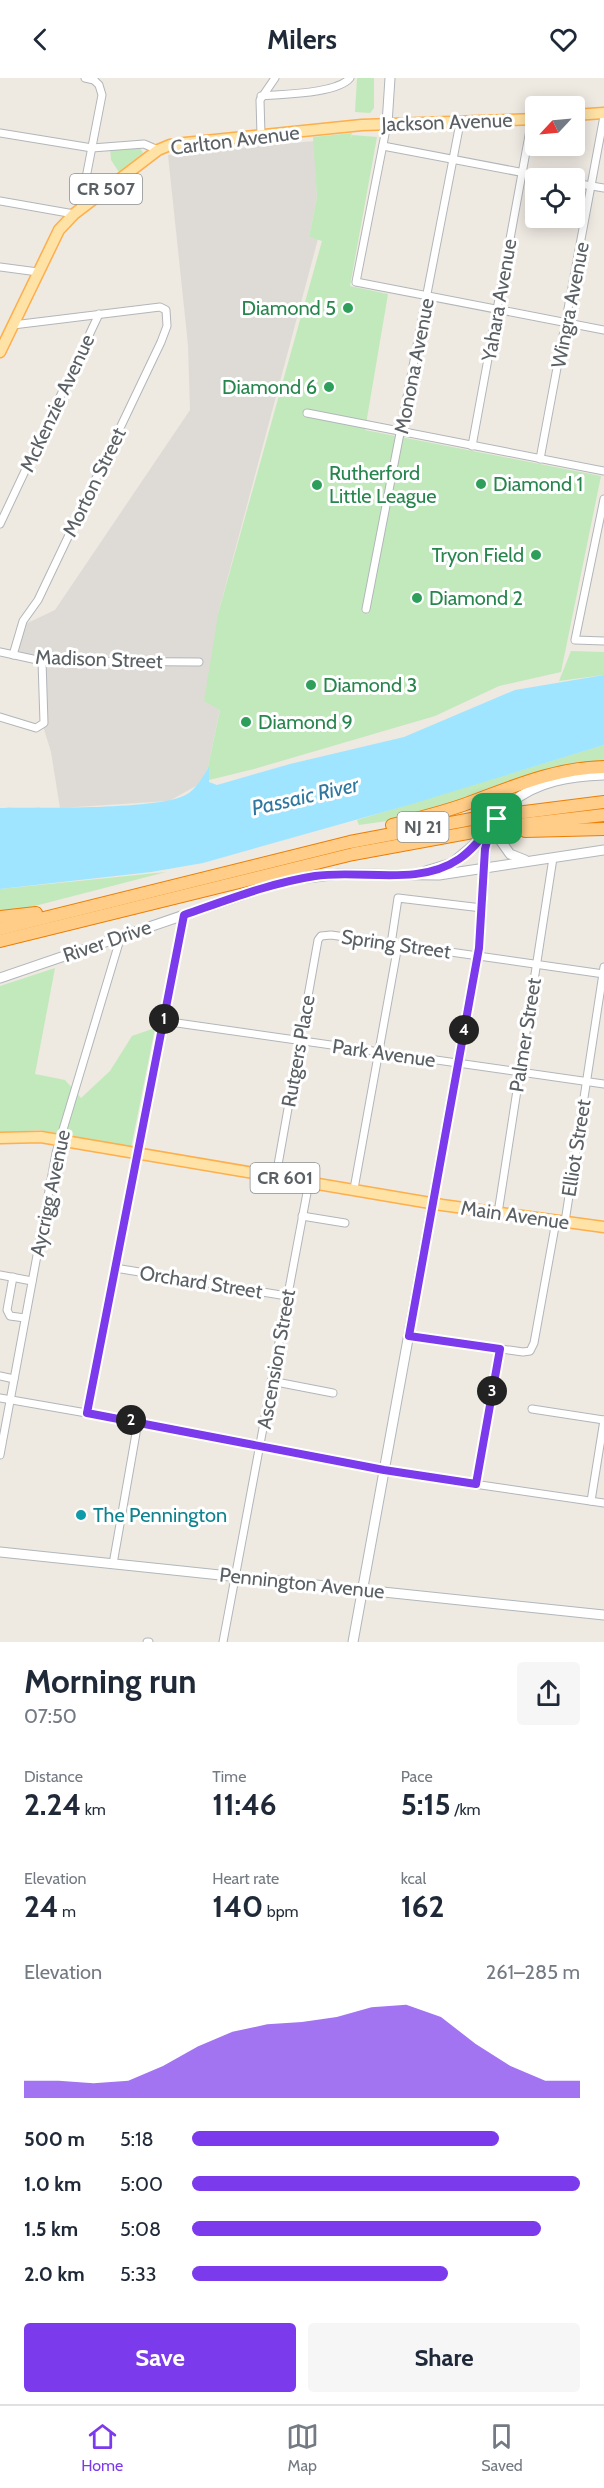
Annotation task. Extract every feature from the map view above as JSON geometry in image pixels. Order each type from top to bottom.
[{"type":"highway","points":[[245,867],[325,841],[439,813],[538,777],[604,767]]},
{"type":"highway","name":"NJ 21","points":[[0,929],[350,842],[435,825],[604,802]]},
{"type":"highway","name":"NJ 21","points":[[0,941],[289,868],[458,834],[604,815]]},
{"type":"highway","points":[[458,834],[604,829]]},
{"type":"highway","points":[[0,917],[79,908]]},
{"type":"main road","points":[[585,116],[604,115]]},
{"type":"main road","name":"Jackson Avenue","points":[[359,126],[525,119]]},
{"type":"main road","name":"Carlton Avenue","points":[[0,351],[59,230],[77,212],[158,150],[177,144],[359,126]]},
{"type":"main road","name":"Main Avenue","points":[[0,1138],[28,1136],[59,1140],[433,1203],[604,1227]]},
{"type":"street","points":[[0,201],[77,212],[102,95],[94,79],[85,78]]},
{"type":"street","points":[[261,135],[258,112],[261,96],[275,78]]},
{"type":"street","points":[[261,96],[304,93],[341,85],[350,78]]},
{"type":"street","points":[[390,78],[387,124],[356,282],[604,330]]},
{"type":"street","name":"Wingra Avenue","points":[[540,459],[604,115]]},
{"type":"street","name":"Monona Avenue","points":[[366,609],[460,123]]},
{"type":"street","points":[[0,133],[92,148],[144,144],[158,150]]},
{"type":"street","points":[[383,146],[525,174]]},
{"type":"street","name":"Yahara Avenue","points":[[472,446],[526,156]]},
{"type":"street","points":[[585,185],[604,188]]},
{"type":"street","points":[[0,267],[38,272]]},
{"type":"street","name":"Morton Street","points":[[13,655],[23,621],[38,600],[161,342],[168,319],[166,310],[163,308],[99,314]]},
{"type":"street","points":[[13,325],[99,314]]},
{"type":"street","name":"McKenzie Avenue","points":[[0,524],[99,314]]},
{"type":"street","points":[[307,412],[604,471]]},
{"type":"street","points":[[604,499],[575,640],[604,641]]},
{"type":"street","name":"Madison Street","points":[[0,652],[42,661],[199,662]]},
{"type":"street","points":[[0,717],[36,728],[44,723],[42,661]]},
{"type":"street","points":[[409,874],[452,863],[475,844],[511,803],[525,792],[541,785],[575,777],[604,775]]},
{"type":"street","points":[[511,803],[500,822],[500,840],[506,850],[515,857],[533,861]]},
{"type":"street","points":[[353,1642],[478,956],[486,842],[497,819]]},
{"type":"street","name":"River Drive","points":[[0,978],[262,888],[299,879],[339,874],[439,875],[604,850]]},
{"type":"street","name":"Palmer Street","points":[[498,1212],[553,858]]},
{"type":"street","points":[[354,1189],[379,1052],[398,898],[482,908]]},
{"type":"street","points":[[87,1413],[184,915]]},
{"type":"street","name":"Rutgers Place","points":[[276,1176],[318,940],[325,935],[331,935]]},
{"type":"street","name":"Spring Street","points":[[331,935],[604,972]]},
{"type":"street","name":"Aycrigg Avenue","points":[[0,1455],[59,1140],[121,936]]},
{"type":"street","name":"Elliot Street","points":[[500,1349],[530,1351],[533,1347],[560,1221],[604,972]]},
{"type":"street","name":"Park Avenue","points":[[163,1021],[604,1084]]},
{"type":"street","name":"Ascension Street","points":[[224,1642],[309,1182]]},
{"type":"street","points":[[302,1216],[345,1223]]},
{"type":"street","name":"Orchard Street","points":[[115,1268],[287,1296]]},
{"type":"street","points":[[0,1275],[32,1281]]},
{"type":"street","points":[[13,1277],[8,1310],[10,1316],[25,1318]]},
{"type":"street","points":[[409,1336],[500,1349],[476,1484]]},
{"type":"street","points":[[0,1376],[14,1379]]},
{"type":"street","points":[[271,1381],[333,1393]]},
{"type":"street","points":[[0,1398],[138,1422],[384,1470],[604,1503]]},
{"type":"street","points":[[532,1409],[604,1420],[591,1501]]},
{"type":"street","points":[[113,1564],[138,1422]]},
{"type":"street","name":"Pennington Avenue","points":[[0,1552],[604,1615]]},
{"type":"shaded area","points":[[314,141],[317,197],[309,237],[318,239],[218,614],[220,709],[205,781],[169,801],[60,808],[51,752],[43,726],[38,659],[11,653],[19,627],[55,610],[190,410],[188,345],[168,155]]},
{"type":"green space","points":[[357,78],[374,78],[374,108],[370,113],[355,112]]},
{"type":"green space","points":[[352,133],[350,140],[352,135],[377,137],[350,286],[388,294],[365,430],[601,476],[561,672],[499,686],[435,716],[205,781],[220,710],[204,701],[218,614],[322,241],[309,237],[317,197],[313,137]]},
{"type":"green space","points":[[139,146],[143,153],[119,172],[111,160],[110,148]]},
{"type":"green space","points":[[571,651],[604,652],[604,675],[559,681]]},
{"type":"green space","points":[[604,745],[604,763],[401,819],[359,825],[357,820]]},
{"type":"green space","points":[[166,872],[0,915],[0,889]]},
{"type":"green space","points":[[55,968],[35,1074],[65,1080],[81,1098],[110,1071],[132,1036],[155,1028],[131,1148],[39,1130],[0,1133],[0,986]]},
{"type":"water","name":"Passaic River","points":[[604,675],[604,745],[412,804],[203,863],[151,872],[0,889],[0,808],[128,805],[175,799],[189,793],[209,767],[209,782],[217,785],[290,764],[404,737],[515,690]]},
{"type":"place","name":"Diamond 5","points":[[348,308]]},
{"type":"place","name":"Diamond 6","points":[[329,387]]},
{"type":"place","name":"Diamond 1","points":[[481,484]]},
{"type":"place","name":"Rutherford Little League","points":[[317,485]]},
{"type":"place","name":"Tryon Field","points":[[536,555]]},
{"type":"place","name":"Diamond 2","points":[[417,598]]},
{"type":"place","name":"Diamond 3","points":[[311,685]]},
{"type":"place","name":"Diamond 9","points":[[246,722]]},
{"type":"place","name":"The Pennington","points":[[81,1515]]},
{"type":"route","points":[[497,819],[490,830],[485,849],[479,948],[409,1336],[500,1349],[476,1484],[405,1474],[87,1413],[184,915],[262,888],[299,879],[339,874],[409,874],[438,868],[452,863],[470,850],[497,819]]}]
